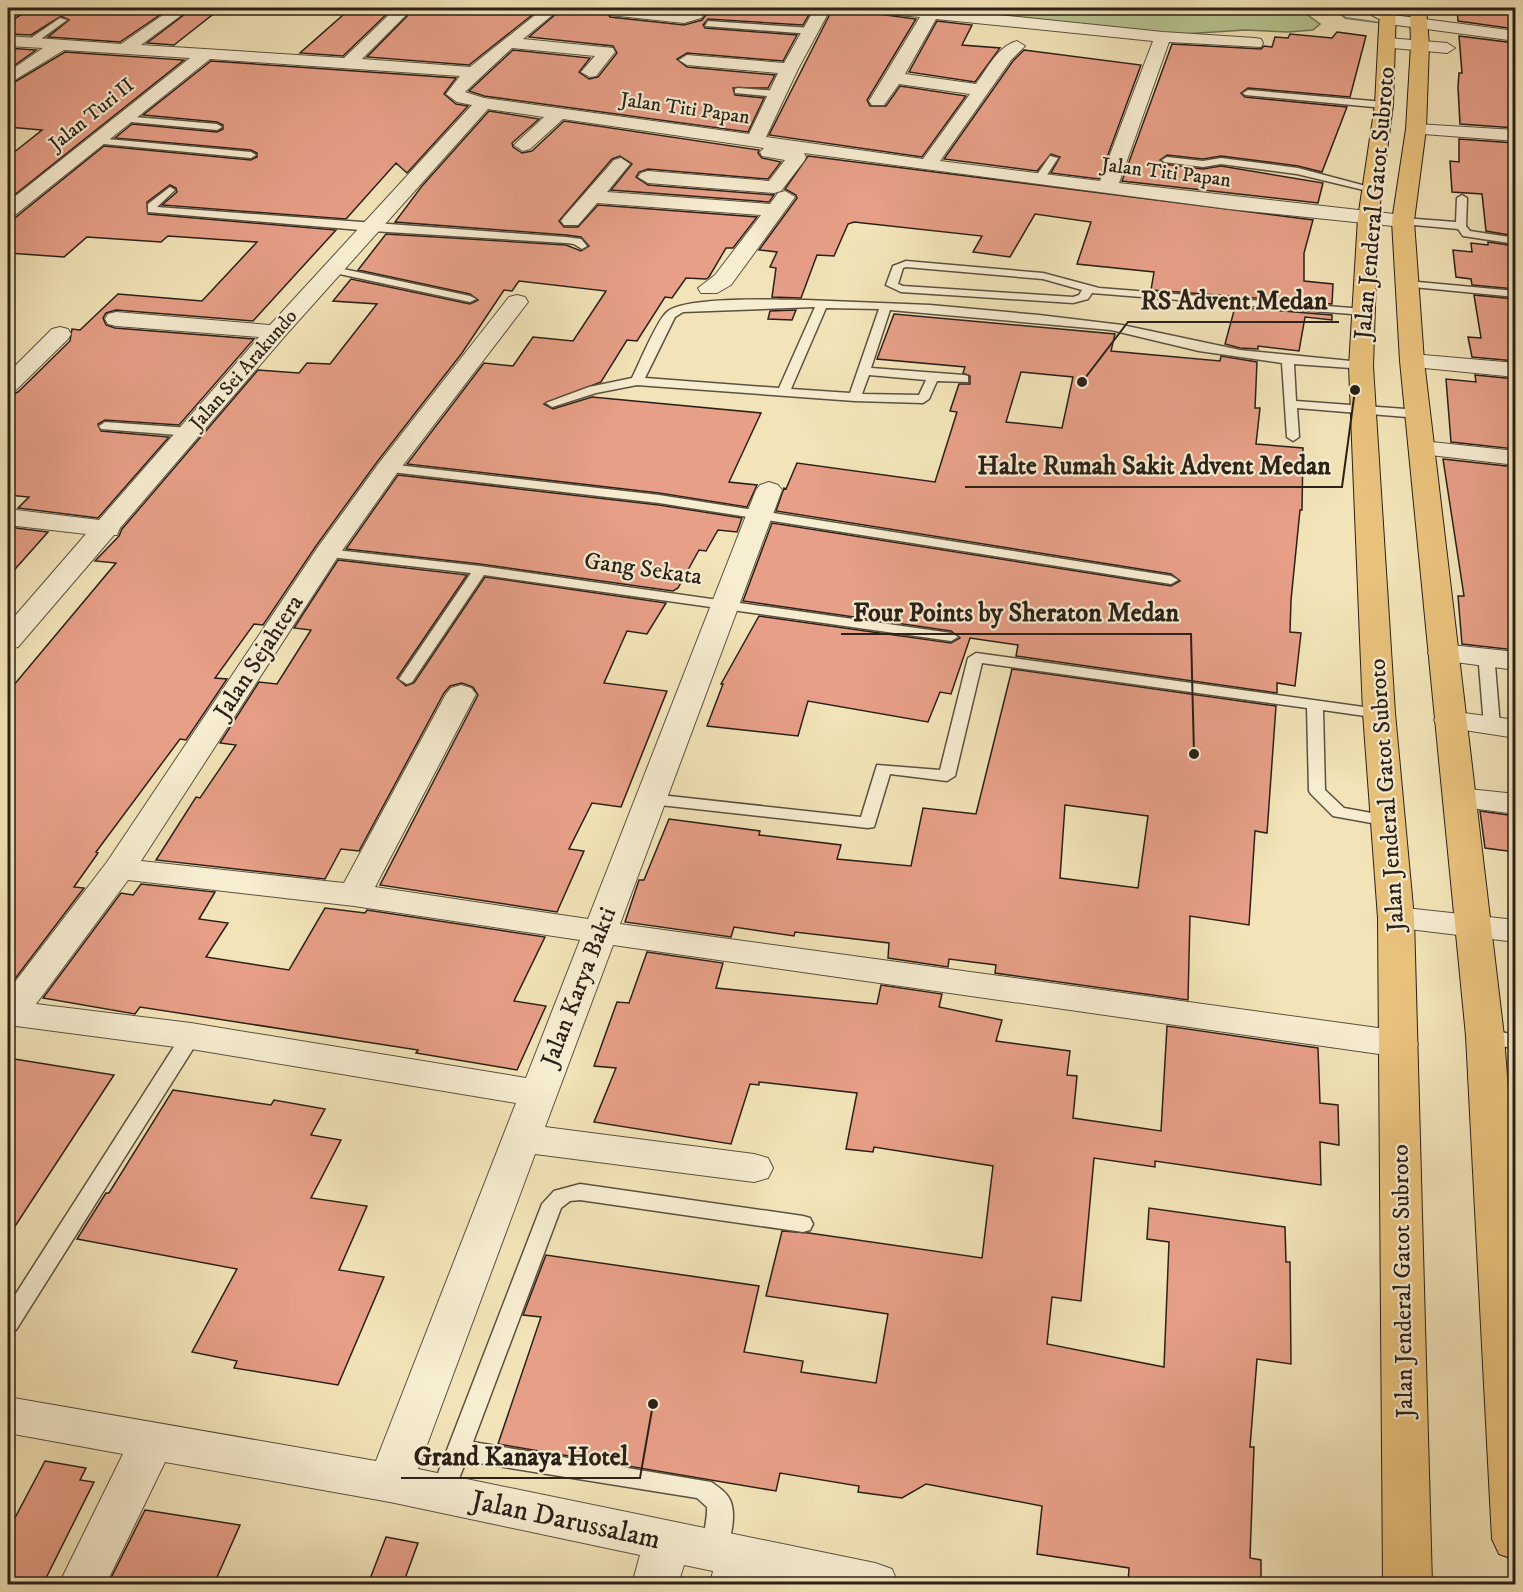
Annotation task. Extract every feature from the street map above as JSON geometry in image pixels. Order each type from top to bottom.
[{"type":"main road","name":"Jalan Jenderal Gatot Subroto","points":[[1405,24],[1384,105],[1370,203],[1361,366],[1366,409],[1379,713],[1396,918],[1400,1044],[1407,1584]]},
{"type":"main road","name":"Jalan Jenderal Gatot Subroto","points":[[1405,24],[1416,129],[1403,221],[1413,367],[1449,720],[1473,925],[1500,1039],[1515,1539]]},
{"type":"street","points":[[124,49],[183,8]]},
{"type":"street","points":[[348,64],[405,8]]},
{"type":"street","points":[[8,41],[474,72],[553,8]]},
{"type":"street","points":[[616,12],[684,18],[695,15],[701,8]]},
{"type":"street","points":[[747,143],[777,94],[823,8]]},
{"type":"street","points":[[874,8],[1163,37],[1255,43]]},
{"type":"street","points":[[1366,8],[1463,49]]},
{"type":"street","points":[[1405,24],[1447,12],[1515,22]]},
{"type":"street","points":[[878,101],[894,78],[931,13]]},
{"type":"street","points":[[1405,24],[1515,36]]},
{"type":"street","points":[[1107,188],[1123,154],[1152,63],[1163,37]]},
{"type":"street","points":[[510,43],[607,52],[590,72]]},
{"type":"street","points":[[8,80],[61,44]]},
{"type":"street","points":[[928,165],[1005,56],[1017,46]]},
{"type":"street","name":"Jalan Turi II","points":[[8,212],[206,54]]},
{"type":"street","points":[[687,60],[789,69]]},
{"type":"street","name":"Jalan Titi Papan","points":[[474,72],[458,86],[455,94],[484,103],[747,143],[1039,180],[1107,188],[1370,203],[1403,221]]},
{"type":"street","points":[[894,78],[982,90]]},
{"type":"street","name":"Jalan Sei Arakundo","points":[[8,641],[108,529],[276,332],[484,103]]},
{"type":"street","points":[[523,145],[558,114]]},
{"type":"street","points":[[1416,129],[1515,136]]},
{"type":"street","points":[[648,177],[771,188],[777,186],[798,157],[747,143],[665,137]]},
{"type":"street","points":[[709,288],[723,280],[819,151]]},
{"type":"street","points":[[571,221],[621,164]]},
{"type":"street","points":[[594,197],[775,210]]},
{"type":"street","name":"Jalan Sejahtera","points":[[9,1014],[119,869],[327,553],[388,468],[518,302]]},
{"type":"street","points":[[116,320],[276,332]]},
{"type":"street","points":[[8,385],[60,334]]},
{"type":"street","points":[[1413,367],[1508,375]]},
{"type":"street","points":[[1422,448],[1515,458]]},
{"type":"street","name":"Jalan Karya Bakti","points":[[390,1484],[764,503]]},
{"type":"street","points":[[8,516],[108,529]]},
{"type":"street","points":[[1443,653],[1515,661]]},
{"type":"street","points":[[354,895],[461,694]]},
{"type":"street","points":[[1449,720],[1504,728]]},
{"type":"street","points":[[1459,798],[1515,804]]},
{"type":"street","points":[[119,869],[354,895],[600,932],[1400,1044]]},
{"type":"street","points":[[1396,918],[1515,931]]},
{"type":"street","points":[[9,1014],[191,1036],[538,1093]]},
{"type":"street","points":[[521,1138],[754,1168]]},
{"type":"street","name":"Jalan Darussalam","points":[[8,1415],[442,1494],[668,1541],[729,1563],[875,1584]]},
{"type":"street","points":[[82,1584],[152,1442]]},
{"type":"street","points":[[655,1584],[668,1541]]},
{"type":"lane","points":[[8,16],[16,10]]},
{"type":"lane","points":[[31,42],[63,20]]},
{"type":"lane","points":[[708,24],[812,31]]},
{"type":"lane","points":[[738,91],[777,94]]},
{"type":"lane","points":[[1248,93],[1384,105]]},
{"type":"lane","points":[[123,119],[217,128]]},
{"type":"lane","points":[[96,141],[251,155]]},
{"type":"lane","points":[[1039,180],[1053,158]]},
{"type":"lane","points":[[1167,160],[1203,164],[1221,162],[1298,171],[1339,183],[1370,203]]},
{"type":"lane","points":[[170,190],[152,206],[152,210],[372,228],[566,240],[578,242],[582,246]]},
{"type":"lane","points":[[1462,198],[1461,226],[1467,234],[1477,238],[1515,241]]},
{"type":"lane","points":[[1403,221],[1461,226]]},
{"type":"lane","points":[[1088,289],[1084,297],[1073,300],[901,289],[892,285],[898,266],[906,264],[1042,276],[1088,289],[1364,312]]},
{"type":"lane","points":[[334,270],[470,299]]},
{"type":"lane","points":[[1407,284],[1515,294]]},
{"type":"lane","points":[[783,392],[822,304]]},
{"type":"lane","points":[[637,381],[670,315],[680,309],[699,306],[822,304],[952,310],[1119,328],[1201,347],[1288,361],[1361,366]]},
{"type":"lane","points":[[855,397],[886,306]]},
{"type":"lane","points":[[1288,361],[1293,437]]},
{"type":"lane","points":[[863,371],[964,379]]},
{"type":"lane","points":[[552,403],[593,390],[637,381],[855,397],[923,399],[933,377]]},
{"type":"lane","points":[[1290,404],[1419,414]]},
{"type":"lane","points":[[105,426],[190,432]]},
{"type":"lane","points":[[388,468],[659,500],[764,503],[1171,580]]},
{"type":"lane","name":"Gang Sekata","points":[[327,553],[480,570],[726,603],[951,637]]},
{"type":"lane","points":[[407,679],[480,570]]},
{"type":"lane","points":[[651,799],[868,823],[883,768],[948,776],[976,658],[1379,713]]},
{"type":"lane","points":[[1487,665],[1504,728]]},
{"type":"lane","points":[[1315,706],[1317,791],[1339,812],[1388,821]]},
{"type":"lane","points":[[8,1324],[191,1036]]},
{"type":"lane","points":[[442,1494],[552,1204],[557,1198],[566,1193],[580,1192],[804,1224]]},
{"type":"lane","points":[[459,1450],[703,1488],[718,1502],[729,1563]]},
{"type":"green space","points":[[910,8],[1307,8],[1305,13],[1320,24],[1313,30],[1288,32],[1245,30],[1153,36]]},
{"type":"building","points":[[31,8],[170,8],[120,42],[48,37],[69,20],[61,16],[31,35],[8,34],[8,23]]},
{"type":"building","points":[[193,8],[221,8],[174,45],[147,43]]},
{"type":"building","points":[[351,8],[393,8],[343,56],[300,53]]},
{"type":"building","points":[[415,8],[541,8],[469,65],[367,57]]},
{"type":"building","points":[[563,8],[611,8],[606,11],[610,17],[684,25],[702,20],[711,8],[813,8],[803,25],[708,19],[703,25],[705,28],[797,35],[783,61],[687,53],[677,59],[687,67],[775,75],[768,88],[733,88],[735,95],[764,98],[748,132],[484,96],[469,91],[513,50],[590,58],[579,72],[589,79],[598,77],[617,53],[613,46],[529,37]]},
{"type":"building","points":[[833,8],[916,19],[867,100],[870,106],[886,106],[900,86],[966,96],[922,157],[769,135]]},
{"type":"building","points":[[1457,8],[1515,8],[1515,29],[1458,21]]},
{"type":"building","points":[[937,21],[972,25],[962,45],[1000,48],[975,82],[909,72]]},
{"type":"building","points":[[1337,32],[1366,36],[1350,97],[1248,88],[1241,93],[1245,97],[1347,107],[1322,172],[1298,166],[1221,156],[1203,159],[1167,155],[1160,160],[1164,164],[1203,169],[1221,166],[1323,183],[1318,203],[1122,181],[1172,44],[1261,49],[1264,46],[1272,47],[1275,37],[1288,38],[1290,34],[1332,38]]},
{"type":"building","points":[[1459,36],[1515,43],[1515,128],[1460,124],[1458,87],[1459,73],[1462,73]]},
{"type":"building","points":[[8,48],[36,50],[8,70]]},
{"type":"building","points":[[1024,50],[1141,65],[1099,179],[1051,173],[1060,157],[1051,154],[1037,171],[944,159],[1013,61]]},
{"type":"building","points":[[65,52],[184,60],[8,200],[8,157],[42,130],[8,127],[8,86]]},
{"type":"building","points":[[211,61],[456,78],[444,94],[456,104],[468,106],[407,173],[396,163],[346,219],[162,205],[177,192],[176,188],[170,185],[147,202],[148,214],[336,230],[253,321],[116,310],[106,313],[103,318],[106,325],[115,328],[254,339],[179,425],[105,420],[98,424],[101,431],[169,437],[98,518],[18,508],[29,497],[8,495],[8,396],[18,392],[70,341],[72,329],[80,330],[118,294],[202,301],[257,242],[168,236],[161,242],[87,237],[64,257],[8,253],[8,219],[16,217],[104,146],[251,160],[257,157],[257,153],[251,150],[115,138],[132,124],[217,132],[223,129],[223,125],[217,122],[143,115]]},
{"type":"building","points":[[489,111],[539,119],[512,143],[513,147],[522,153],[532,151],[564,121],[759,150],[758,153],[762,158],[781,162],[768,179],[648,169],[639,172],[636,177],[648,185],[774,195],[769,202],[611,190],[632,164],[620,156],[612,159],[559,221],[564,227],[578,227],[598,205],[757,217],[733,248],[726,248],[709,277],[706,279],[686,278],[672,298],[665,297],[637,341],[627,340],[601,382],[544,404],[553,409],[592,397],[761,413],[729,482],[757,485],[747,507],[659,493],[407,464],[484,363],[513,366],[533,337],[573,341],[606,291],[519,281],[512,291],[504,290],[462,353],[377,462],[316,546],[263,625],[254,624],[215,678],[227,679],[186,740],[180,739],[96,852],[98,853],[74,887],[84,888],[8,988],[8,692],[116,563],[95,561],[119,536],[122,529],[258,370],[299,373],[307,363],[330,364],[377,304],[333,301],[351,279],[470,304],[478,300],[470,294],[358,270],[386,234],[566,245],[581,251],[589,246],[581,237],[566,235],[395,222],[422,186]]},
{"type":"building","points":[[1459,139],[1515,143],[1515,236],[1486,231],[1482,194],[1452,192],[1450,161],[1459,162]]},
{"type":"building","points":[[808,156],[1313,220],[1304,253],[1304,281],[1333,284],[1332,304],[1151,290],[1154,272],[1077,264],[1091,222],[1035,214],[1010,257],[973,252],[982,236],[854,222],[848,224],[834,256],[817,255],[801,298],[772,297],[776,268],[770,267],[777,252],[759,250],[797,198],[785,189]]},
{"type":"building","points":[[1488,242],[1515,246],[1515,289],[1472,285],[1471,279],[1456,277],[1453,250],[1472,252],[1471,243],[1488,245]]},
{"type":"building","points":[[1474,295],[1515,299],[1515,361],[1472,357],[1468,337],[1481,338]]},
{"type":"building","points":[[1235,307],[1332,315],[1332,320],[1305,317],[1299,351],[1258,346],[1258,349],[1240,348],[1225,344]]},
{"type":"building","points":[[796,310],[792,320],[768,319],[770,311]]},
{"type":"building","points":[[894,314],[1115,334],[1111,351],[1220,361],[1221,356],[1257,362],[1255,408],[1260,408],[1256,444],[1303,448],[1302,510],[1300,510],[1291,600],[1290,632],[1301,633],[1295,686],[1277,683],[1277,693],[1016,656],[1018,645],[970,638],[951,694],[940,692],[928,722],[808,701],[798,736],[707,726],[723,684],[721,684],[759,616],[951,643],[960,638],[951,631],[743,601],[772,523],[1171,586],[1180,581],[1171,574],[776,511],[784,488],[786,489],[797,463],[935,482],[957,412],[950,411],[959,384],[970,384],[970,376],[963,373],[965,367],[877,359]],"holes":[[[1021,372],[1073,377],[1062,428],[1006,422]]]},
{"type":"building","points":[[1475,375],[1515,379],[1515,449],[1451,442],[1446,379],[1476,382]]},
{"type":"building","points":[[1443,459],[1515,467],[1515,650],[1462,644],[1458,596],[1464,596]]},
{"type":"building","points":[[398,475],[659,505],[742,518],[737,532],[718,530],[706,551],[699,550],[678,588],[673,591],[480,564],[346,549]]},
{"type":"building","points":[[8,527],[48,532],[8,577]]},
{"type":"building","points":[[338,560],[467,575],[397,678],[406,686],[414,683],[485,577],[666,603],[647,634],[627,631],[604,683],[667,691],[621,807],[592,803],[569,849],[584,851],[557,912],[380,885],[478,695],[473,687],[462,683],[450,686],[444,693],[359,851],[341,849],[325,879],[156,860],[196,797],[200,798],[236,745],[220,743],[259,682],[277,684],[311,630],[294,628]]},
{"type":"building","points":[[1012,669],[1276,706],[1267,833],[1255,831],[1249,925],[1190,916],[1188,1000],[995,973],[996,965],[949,959],[948,967],[888,958],[889,943],[795,932],[794,936],[734,927],[731,937],[625,922],[639,880],[644,880],[669,819],[760,831],[759,835],[841,845],[837,859],[911,866],[923,808],[976,814]],"holes":[[[1065,805],[1148,816],[1138,888],[1060,878]]]},
{"type":"building","points":[[1480,811],[1515,816],[1515,852],[1485,848]]},
{"type":"building","points":[[141,884],[215,892],[199,919],[228,923],[206,957],[289,970],[325,908],[365,913],[367,910],[545,937],[514,1001],[546,1006],[517,1070],[416,1053],[418,1050],[140,1007],[135,1014],[43,998],[121,893],[133,895]]},
{"type":"building","points":[[647,952],[723,963],[716,988],[877,1004],[881,985],[942,994],[939,1007],[1002,1020],[996,1041],[1070,1051],[1067,1075],[1077,1076],[1073,1118],[1161,1131],[1167,1026],[1318,1048],[1320,1103],[1338,1105],[1339,1145],[1320,1142],[1321,1185],[1155,1161],[1155,1167],[1094,1158],[1081,1301],[1052,1297],[1047,1344],[1164,1367],[1169,1242],[1147,1239],[1149,1208],[1285,1227],[1286,1262],[1290,1262],[1291,1364],[1257,1359],[1250,1447],[1254,1447],[1250,1558],[1261,1560],[1261,1584],[1128,1584],[1129,1568],[1037,1554],[1042,1506],[926,1484],[902,1498],[858,1492],[859,1486],[780,1473],[776,1491],[498,1444],[541,1317],[523,1315],[546,1255],[759,1286],[744,1352],[803,1361],[801,1372],[876,1383],[888,1314],[766,1296],[782,1231],[982,1258],[993,1166],[874,1147],[873,1152],[846,1149],[857,1093],[759,1082],[759,1085],[750,1084],[731,1144],[594,1122],[616,1068],[594,1066],[617,1002],[629,1003]]},
{"type":"building","points":[[8,1058],[114,1075],[8,1237]]},
{"type":"building","points":[[173,1090],[271,1105],[274,1100],[325,1109],[311,1135],[341,1140],[311,1198],[367,1206],[339,1270],[384,1277],[338,1385],[234,1368],[237,1361],[192,1352],[237,1269],[77,1239],[106,1193],[109,1193]]},
{"type":"building","points":[[45,1461],[86,1468],[80,1480],[94,1482],[43,1584],[8,1584],[8,1531]]},
{"type":"building","points":[[145,1510],[240,1525],[214,1584],[108,1584]]},
{"type":"building","points":[[386,1537],[418,1543],[403,1584],[368,1584]]},
{"type":"waterway","points":[[1334,8],[1345,18],[1414,27]]},
{"type":"place","name":"RS Advent Medan","points":[[1082,382]]},
{"type":"place","name":"Halte Rumah Sakit Advent Medan","points":[[1355,390]]},
{"type":"place","name":"Four Points by Sheraton Medan","points":[[1194,754]]},
{"type":"place","name":"Grand Kanaya Hotel","points":[[653,1404]]}]
